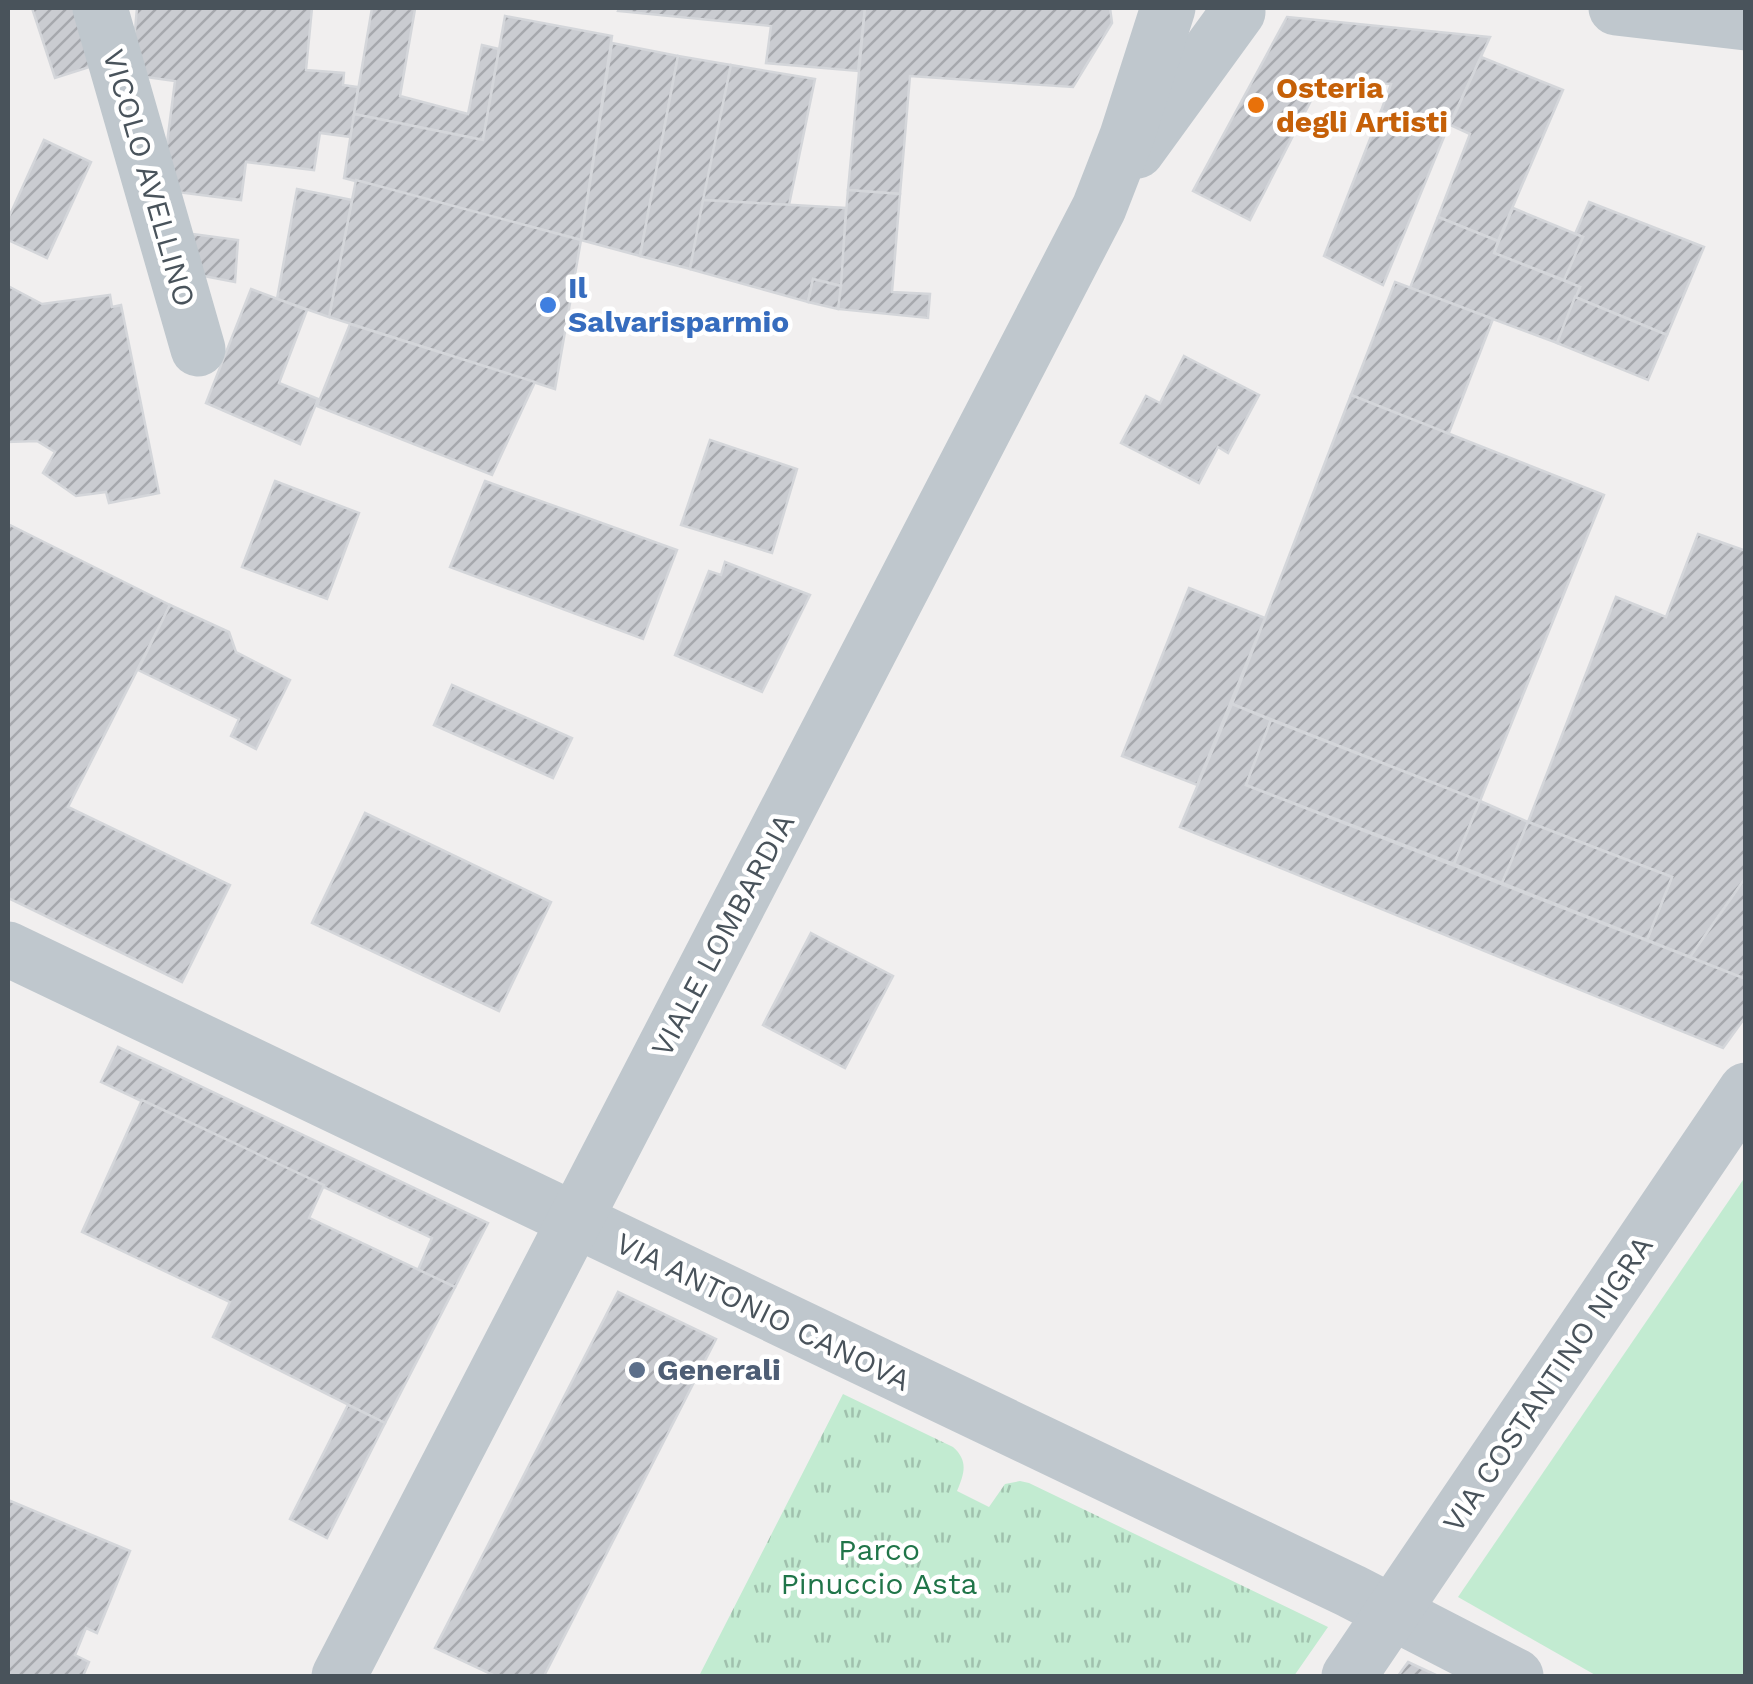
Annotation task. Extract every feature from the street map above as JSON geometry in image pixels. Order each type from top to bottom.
[{"type":"street","name":"VICOLO AVELLINO","points":[[100,8],[198,349]]},
{"type":"street","name":"VIALE LOMBARDIA","points":[[1106,194],[1168,8]]},
{"type":"street","points":[[1616,8],[1746,23]]},
{"type":"street","name":"VIALE LOMBARDIA","points":[[339,1676],[1106,194],[1224,9]]},
{"type":"street","name":"VIA ANTONIO CANOVA","points":[[8,950],[1394,1613],[1516,1676]]},
{"type":"street","name":"VIA COSTANTINO NIGRA","points":[[1349,1676],[1746,1090]]},
{"type":"green space","points":[[1745,1177],[1745,1676],[1597,1676],[1458,1597]]},
{"type":"green space","name":"Parco Pinuccio Asta","points":[[843,1394],[953,1447],[964,1468],[957,1491],[989,1507],[1005,1484],[1029,1483],[1328,1627],[1294,1676],[699,1676]]},
{"type":"building","points":[[32,8],[81,8],[99,64],[55,78]]},
{"type":"building","points":[[137,8],[312,8],[306,70],[344,73],[343,85],[358,87],[351,137],[320,133],[314,170],[246,162],[241,200],[161,190],[175,81],[131,75]]},
{"type":"building","points":[[372,8],[415,9],[400,96],[468,114],[482,45],[499,49],[483,140],[354,114]]},
{"type":"building","points":[[865,8],[858,71],[766,63],[771,26],[618,11]]},
{"type":"building","points":[[865,8],[1110,8],[1112,23],[1073,87],[910,76],[900,194],[848,190]]},
{"type":"building","points":[[505,16],[612,36],[581,240],[344,178],[354,114],[483,140]]},
{"type":"building","points":[[1287,17],[1490,37],[1446,132],[1381,111],[1391,84],[1332,79],[1319,85],[1250,220],[1193,191]]},
{"type":"building","points":[[612,43],[678,56],[640,256],[581,240]]},
{"type":"building","points":[[678,56],[731,65],[690,269],[640,256]]},
{"type":"building","points":[[1481,57],[1563,90],[1498,241],[1438,217],[1470,134],[1450,125]]},
{"type":"building","points":[[731,65],[815,79],[789,205],[703,200]]},
{"type":"building","points":[[1381,111],[1446,132],[1383,285],[1324,256]]},
{"type":"building","points":[[44,140],[91,162],[47,258],[8,240],[8,219]]},
{"type":"building","points":[[356,180],[581,240],[555,389],[329,317]]},
{"type":"building","points":[[297,189],[352,200],[329,317],[277,299]]},
{"type":"building","points":[[848,190],[900,194],[892,292],[930,294],[928,318],[838,309]]},
{"type":"building","points":[[703,200],[846,208],[841,286],[813,279],[808,302],[690,269]]},
{"type":"building","points":[[1589,202],[1704,247],[1667,335],[1575,297],[1580,287],[1564,280],[1583,237],[1575,234]]},
{"type":"building","points":[[1513,208],[1583,237],[1564,280],[1494,253]]},
{"type":"building","points":[[1438,217],[1498,241],[1494,253],[1580,287],[1557,343],[1410,288]]},
{"type":"building","points":[[185,233],[238,240],[235,282],[198,275]]},
{"type":"building","points":[[813,279],[841,286],[838,309],[808,302]]},
{"type":"building","points":[[1395,282],[1493,319],[1448,435],[1351,395]]},
{"type":"building","points":[[8,286],[42,304],[110,295],[112,307],[121,305],[159,493],[109,503],[106,492],[76,496],[43,473],[55,452],[37,441],[8,442]]},
{"type":"building","points":[[251,289],[307,310],[279,383],[318,399],[300,444],[206,403]]},
{"type":"building","points":[[1575,297],[1667,335],[1648,380],[1557,343]]},
{"type":"building","points":[[350,324],[535,382],[492,475],[317,406]]},
{"type":"building","points":[[1184,356],[1259,395],[1228,453],[1218,447],[1199,483],[1121,443],[1146,396],[1160,403]]},
{"type":"building","points":[[1351,395],[1604,495],[1480,801],[1232,704]]},
{"type":"building","points":[[710,440],[797,469],[772,553],[681,525]]},
{"type":"building","points":[[275,481],[359,513],[327,599],[242,567]]},
{"type":"building","points":[[485,481],[677,550],[643,639],[450,567]]},
{"type":"building","points":[[8,524],[170,605],[68,807],[230,885],[182,982],[8,898]]},
{"type":"building","points":[[1698,534],[1746,551],[1746,877],[1690,957],[1647,940],[1672,877],[1528,822],[1616,597],[1666,617]]},
{"type":"building","points":[[725,562],[810,595],[762,692],[675,655],[709,571],[721,575]]},
{"type":"building","points":[[1189,588],[1265,618],[1197,785],[1122,756]]},
{"type":"building","points":[[170,605],[229,632],[236,652],[290,680],[256,749],[231,736],[239,719],[138,670]]},
{"type":"building","points":[[452,685],[572,738],[553,778],[434,725]]},
{"type":"building","points":[[1232,704],[1271,720],[1246,785],[1746,979],[1746,1016],[1723,1048],[1180,827]]},
{"type":"building","points":[[1271,720],[1480,801],[1454,864],[1246,785]]},
{"type":"building","points":[[1480,801],[1528,822],[1502,883],[1454,864]]},
{"type":"building","points":[[365,813],[551,902],[499,1011],[312,923]]},
{"type":"building","points":[[1528,822],[1672,877],[1647,940],[1502,883]]},
{"type":"building","points":[[1746,877],[1746,979],[1690,957]]},
{"type":"building","points":[[811,933],[893,976],[845,1068],[763,1025]]},
{"type":"building","points":[[118,1047],[488,1223],[455,1287],[418,1270],[432,1238],[101,1082]]},
{"type":"building","points":[[142,1100],[324,1185],[309,1218],[455,1287],[385,1423],[213,1337],[230,1302],[82,1232]]},
{"type":"building","points":[[618,1292],[716,1339],[544,1676],[495,1676],[435,1648]]},
{"type":"building","points":[[348,1405],[385,1423],[327,1538],[290,1519]]},
{"type":"building","points":[[8,1500],[130,1551],[97,1633],[86,1628],[75,1655],[89,1662],[83,1676],[8,1676]]},
{"type":"building","points":[[1408,1662],[1438,1676],[1398,1676]]},
{"type":"place","name":"Osteria degli Artisti","points":[[1256,105]]},
{"type":"place","name":"Il Salvarisparmio","points":[[548,305]]},
{"type":"place","name":"Generali","points":[[637,1370]]}]
